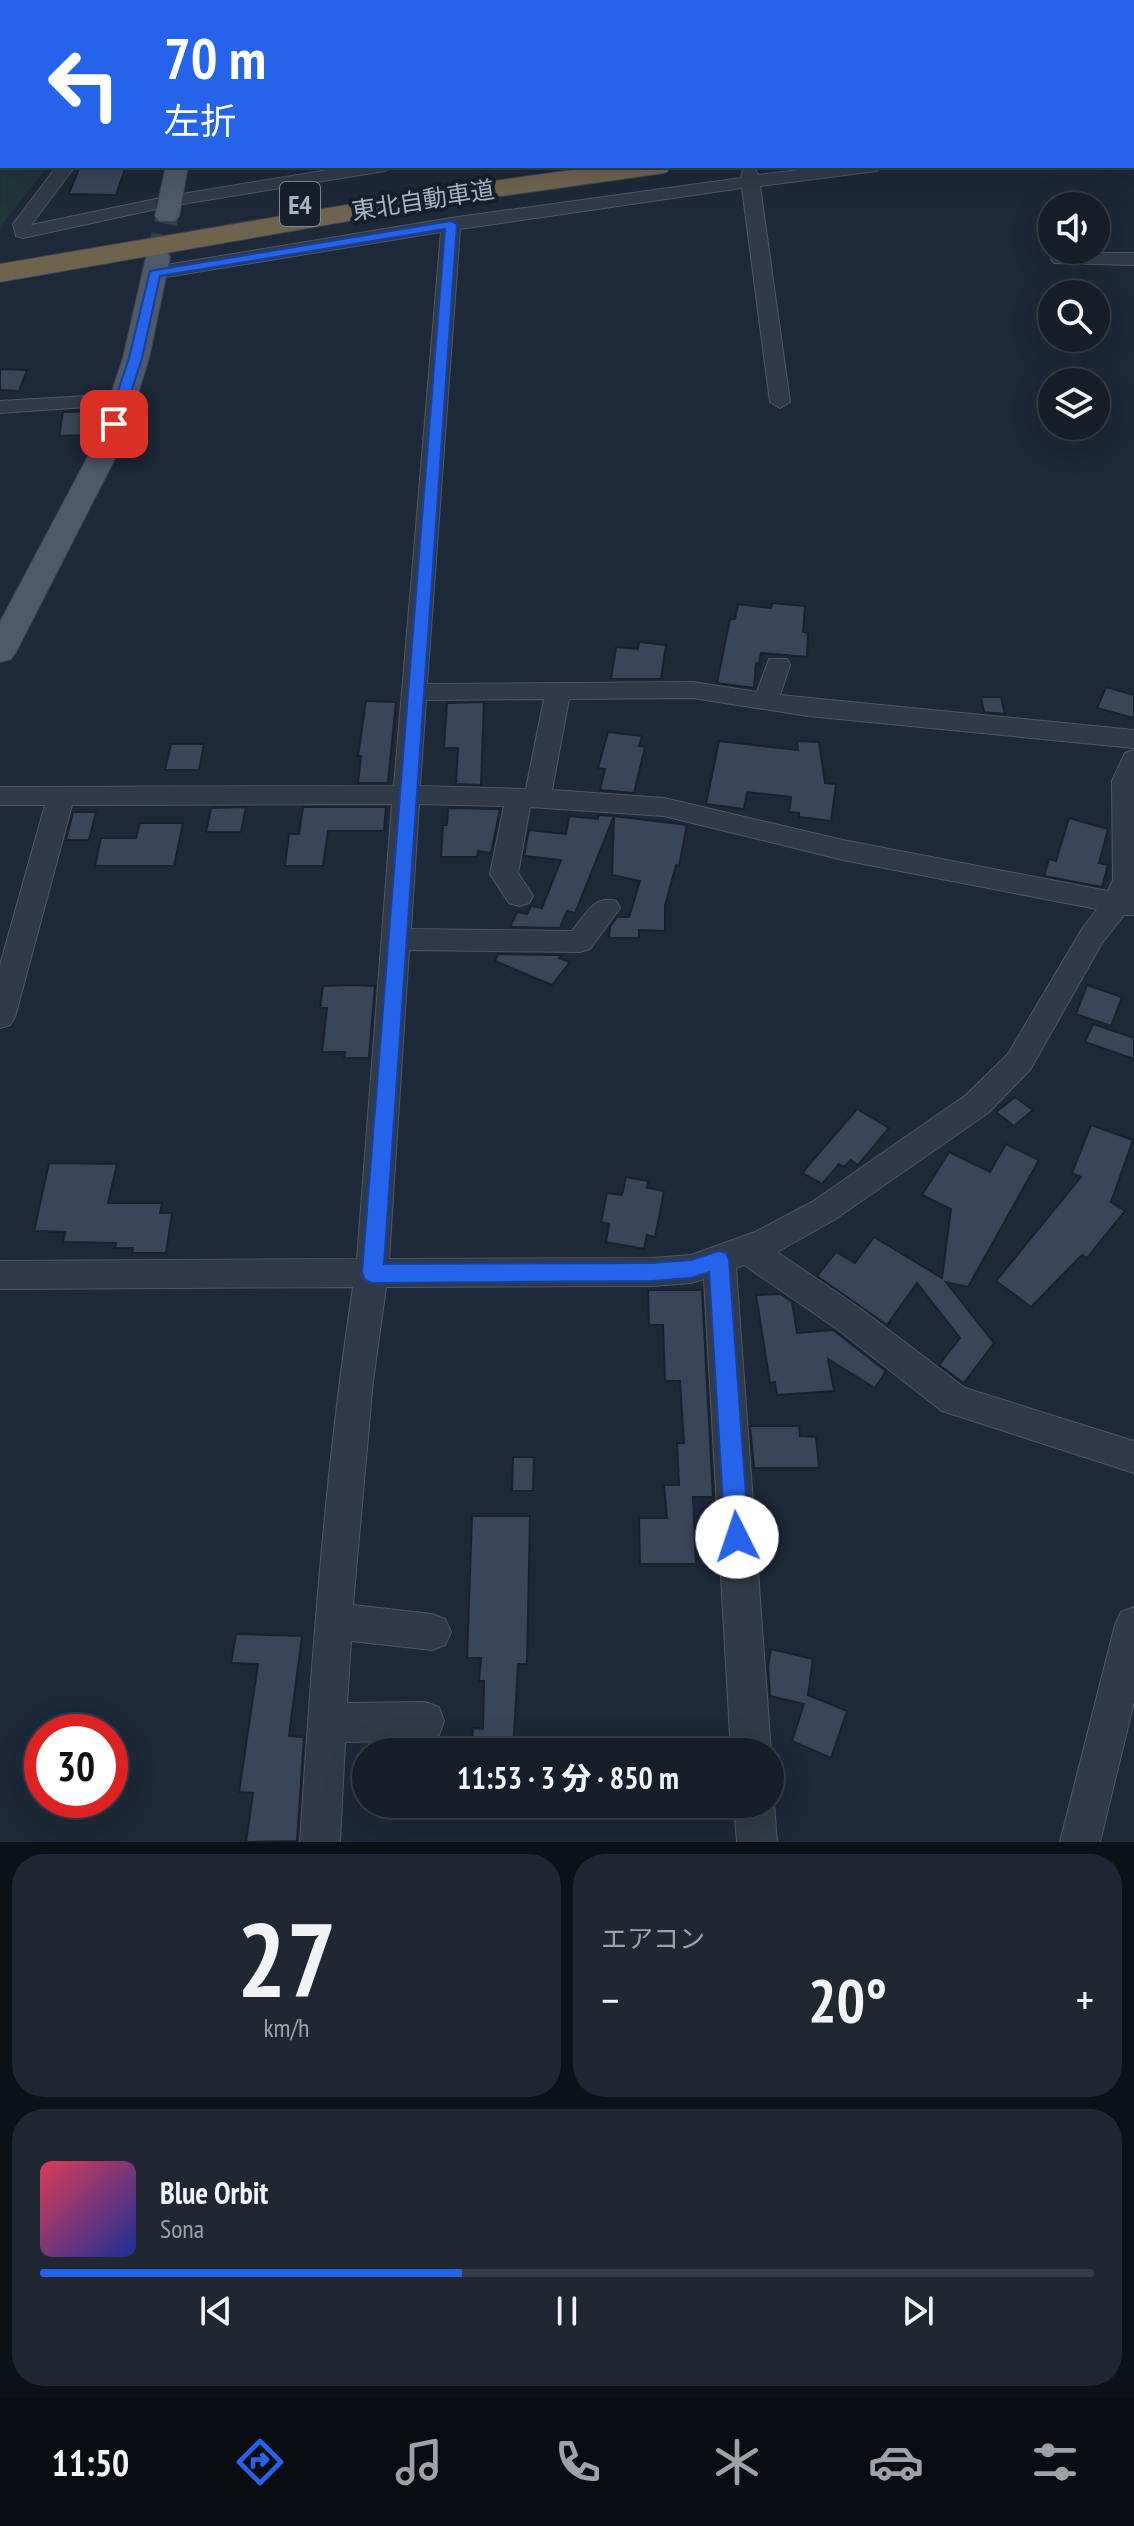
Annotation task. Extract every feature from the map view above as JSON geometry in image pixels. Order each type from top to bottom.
[{"type":"highway","name":"東北自動車道","points":[[0,273],[47,255],[443,181],[541,168]]},
{"type":"highway","name":"東北自動車道","points":[[0,256],[47,255],[644,168]]},
{"type":"main road","points":[[168,209],[177,168]]},
{"type":"main road","points":[[0,652],[108,445],[136,358],[156,265]]},
{"type":"street","points":[[64,168],[22,224],[23,232],[168,209],[375,168]]},
{"type":"street","points":[[156,265],[451,224],[750,177],[853,168]]},
{"type":"street","points":[[750,177],[780,402]]},
{"type":"street","points":[[320,1842],[333,1621],[356,1381],[372,1273],[451,224]]},
{"type":"street","points":[[1110,259],[1134,259]]},
{"type":"street","points":[[0,407],[122,400]]},
{"type":"street","points":[[766,701],[778,665]]},
{"type":"street","points":[[414,692],[693,690],[818,709],[1134,739]]},
{"type":"street","points":[[519,896],[504,874],[558,692]]},
{"type":"street","points":[[0,1275],[652,1272],[691,1269],[733,1254],[823,1211],[977,1104],[1019,1062],[1092,936],[1125,905],[1125,781],[1134,759]]},
{"type":"street","points":[[0,1017],[61,795]]},
{"type":"street","points":[[0,796],[406,795],[606,801],[689,811],[801,841],[1125,905]]},
{"type":"street","points":[[396,939],[580,942],[606,908]]},
{"type":"street","points":[[733,1254],[849,1319],[954,1400],[1134,1457]]},
{"type":"street","points":[[733,1254],[750,1738]]},
{"type":"street","points":[[333,1621],[432,1632]]},
{"type":"street","points":[[1080,1842],[1134,1625]]},
{"type":"street","points":[[328,1723],[425,1721]]},
{"type":"street","points":[[755,1818],[757,1842]]},
{"type":"green space","points":[[0,168],[46,168],[0,227]]},
{"type":"building","points":[[79,168],[125,168],[116,195],[69,194]]},
{"type":"building","points":[[0,369],[27,370],[19,391],[0,390]]},
{"type":"building","points":[[89,411],[85,435],[59,436],[63,412]]},
{"type":"building","points":[[772,603],[805,606],[803,632],[808,633],[807,657],[761,653],[759,664],[756,663],[754,688],[717,683],[730,619],[735,619],[738,604],[771,608]]},
{"type":"building","points":[[639,642],[666,645],[661,679],[611,679],[616,647],[638,649]]},
{"type":"building","points":[[1106,687],[1134,695],[1134,718],[1097,708]]},
{"type":"building","points":[[981,697],[1001,697],[1005,714],[984,712]]},
{"type":"building","points":[[366,701],[396,702],[388,783],[358,783],[361,756],[358,756]]},
{"type":"building","points":[[484,702],[481,785],[456,784],[458,748],[444,748],[447,703]]},
{"type":"building","points":[[608,732],[642,736],[639,746],[645,747],[634,793],[600,790],[605,769],[598,768]]},
{"type":"building","points":[[719,741],[798,750],[797,741],[819,742],[825,783],[836,784],[831,821],[799,817],[799,813],[789,812],[791,797],[747,792],[744,809],[706,804]]},
{"type":"building","points":[[171,744],[204,744],[199,770],[165,770]]},
{"type":"building","points":[[246,807],[241,832],[206,832],[211,808]]},
{"type":"building","points":[[303,807],[386,807],[384,831],[328,831],[323,866],[285,866],[289,834],[299,834]]},
{"type":"building","points":[[448,808],[500,809],[491,853],[478,851],[477,857],[441,857],[443,825],[447,825]]},
{"type":"building","points":[[73,812],[96,812],[89,840],[66,840]]},
{"type":"building","points":[[598,815],[614,816],[575,913],[567,911],[560,928],[510,927],[517,912],[527,914],[531,906],[542,908],[561,860],[524,856],[529,830],[566,834],[569,816],[598,819]]},
{"type":"building","points":[[614,816],[687,825],[679,866],[676,865],[665,906],[665,931],[639,930],[639,938],[609,938],[610,927],[617,917],[629,917],[640,881],[612,875]]},
{"type":"building","points":[[1069,818],[1108,829],[1099,863],[1108,865],[1102,887],[1044,876],[1049,859],[1056,861]]},
{"type":"building","points":[[140,823],[183,823],[174,866],[95,866],[101,838],[136,838]]},
{"type":"building","points":[[498,954],[562,955],[559,958],[570,962],[552,985],[495,961]]},
{"type":"building","points":[[1087,985],[1122,997],[1111,1026],[1076,1014]]},
{"type":"building","points":[[323,986],[375,986],[369,1058],[344,1058],[345,1052],[322,1052],[327,1008],[320,1008]]},
{"type":"building","points":[[1093,1024],[1134,1038],[1134,1059],[1085,1042]]},
{"type":"building","points":[[1015,1097],[1033,1110],[1014,1126],[996,1112]]},
{"type":"building","points":[[857,1109],[889,1128],[858,1165],[851,1160],[844,1167],[839,1164],[822,1184],[802,1173]]},
{"type":"building","points":[[1091,1125],[1133,1140],[1111,1202],[1125,1211],[1087,1258],[1082,1255],[1031,1307],[996,1281],[1081,1177],[1072,1173]]},
{"type":"building","points":[[1006,1144],[1039,1160],[968,1287],[946,1282],[994,1343],[964,1383],[939,1365],[960,1338],[917,1283],[887,1325],[817,1276],[836,1252],[855,1263],[874,1237],[942,1278],[951,1209],[922,1195],[949,1152],[990,1172]]},
{"type":"building","points":[[49,1163],[117,1164],[108,1203],[162,1203],[160,1213],[172,1213],[166,1253],[132,1253],[133,1248],[115,1248],[116,1243],[63,1242],[65,1232],[34,1231]]},
{"type":"building","points":[[626,1177],[648,1181],[647,1188],[664,1191],[655,1237],[647,1235],[644,1249],[606,1242],[609,1224],[601,1222],[607,1193],[622,1195]]},
{"type":"building","points":[[648,1290],[702,1290],[713,1497],[693,1497],[696,1564],[640,1564],[639,1518],[667,1518],[664,1485],[679,1485],[677,1443],[684,1443],[680,1381],[665,1381],[663,1325],[649,1325]]},
{"type":"building","points":[[781,1294],[792,1302],[797,1333],[833,1330],[886,1371],[875,1388],[828,1359],[834,1391],[777,1395],[775,1382],[770,1383],[756,1295]]},
{"type":"building","points":[[750,1426],[799,1426],[800,1436],[816,1437],[819,1468],[754,1468]]},
{"type":"building","points":[[513,1457],[534,1457],[533,1491],[512,1491]]},
{"type":"building","points":[[472,1516],[530,1516],[527,1664],[518,1664],[514,1738],[472,1738],[473,1728],[483,1729],[484,1681],[479,1681],[481,1658],[467,1658]]},
{"type":"building","points":[[236,1634],[302,1636],[289,1736],[304,1737],[297,1841],[246,1842],[253,1793],[239,1792],[258,1664],[231,1663]]},
{"type":"building","points":[[771,1649],[813,1659],[808,1695],[847,1711],[831,1758],[792,1741],[804,1704],[770,1696],[768,1666]]},
{"type":"tunnel","points":[[158,257],[167,216]]},
{"type":"route","points":[[114,424],[136,358],[154,273],[451,224],[372,1273],[652,1272],[691,1269],[719,1260],[737,1537]]}]
